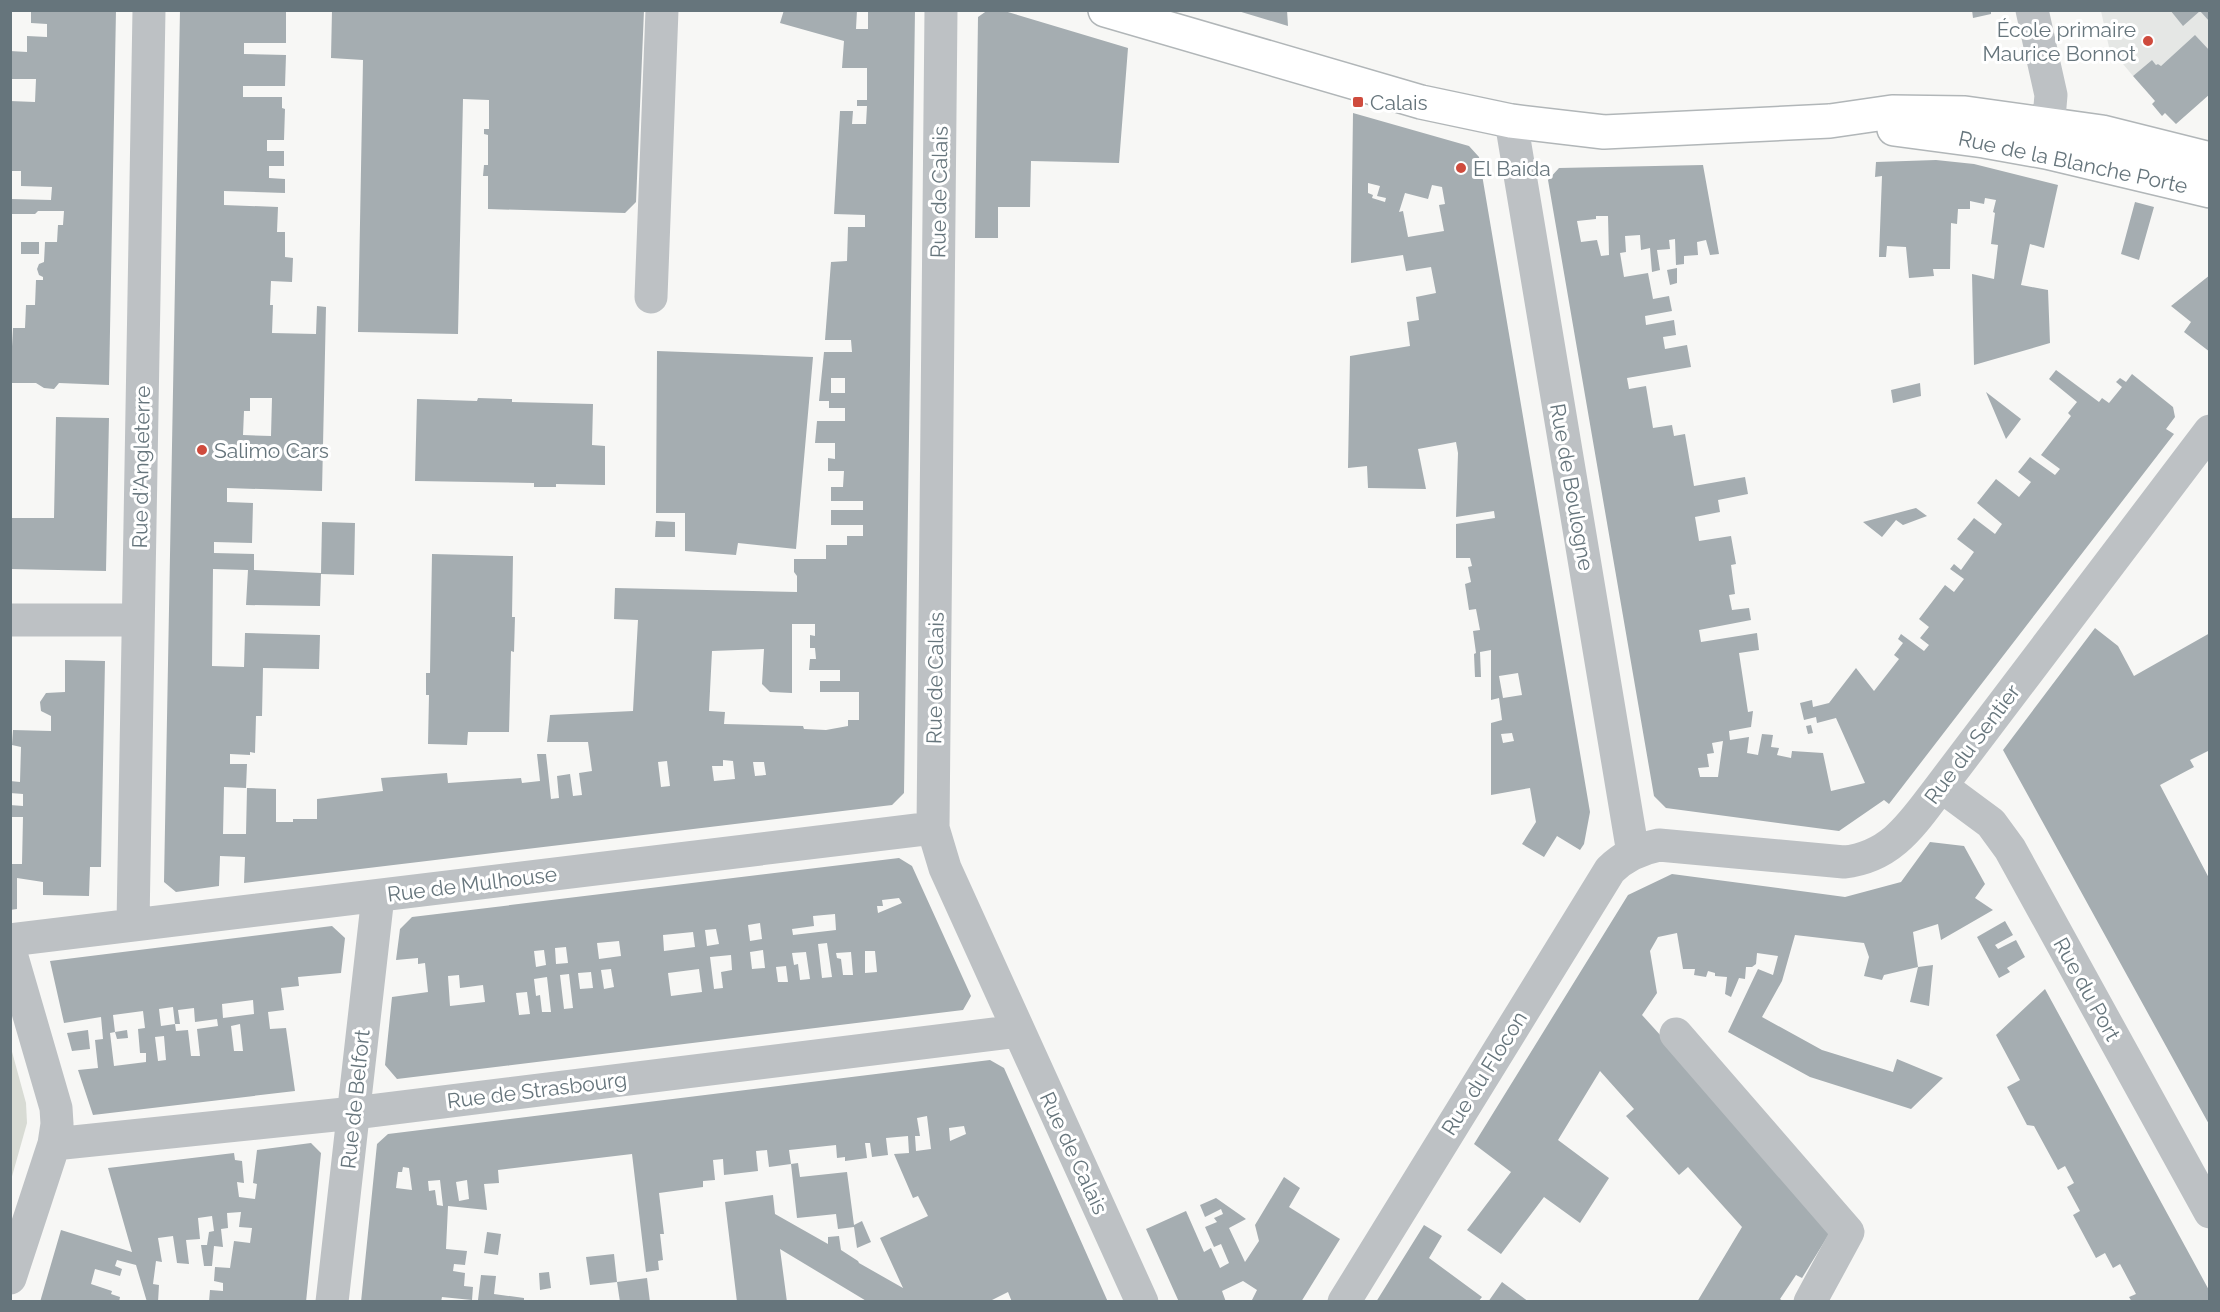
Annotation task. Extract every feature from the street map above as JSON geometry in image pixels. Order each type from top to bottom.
[{"type":"main road","name":"Rue de la Blanche Porte","points":[[1107,11],[1411,99],[1510,121],[1604,132],[1830,121],[1892,112],[1940,111],[1992,115],[2048,138],[2210,192]]},
{"type":"main road","name":"Rue de la Blanche Porte","points":[[2048,138],[2122,137],[2210,159]]},
{"type":"street","name":"Rue d'Angleterre","points":[[133,924],[149,10]]},
{"type":"street","points":[[651,297],[662,10]]},
{"type":"street","name":"Rue de Calais","points":[[941,10],[933,828],[945,868],[1142,1302]]},
{"type":"street","points":[[2032,10],[2052,95],[2048,138]]},
{"type":"street","name":"Rue de Boulogne","points":[[1510,121],[1633,853]]},
{"type":"street","name":"Rue du Sentier","points":[[1633,853],[1659,845],[1824,861],[1859,860],[1885,849],[1898,839],[1941,786],[2210,431]]},
{"type":"street","points":[[10,620],[138,620]]},
{"type":"street","name":"Rue du Port","points":[[1941,786],[1991,824],[2010,849],[2210,1212]]},
{"type":"street","name":"Rue de Mulhouse","points":[[10,940],[933,828]]},
{"type":"street","name":"Rue du Flocon","points":[[1344,1302],[1602,881],[1621,859],[1633,853]]},
{"type":"street","name":"Rue de Belfort","points":[[332,1302],[378,896]]},
{"type":"street","points":[[10,950],[56,1108],[57,1124],[54,1144],[11,1280]]},
{"type":"street","name":"Rue de Strasbourg","points":[[54,1144],[354,1113],[1018,1031]]},
{"type":"street","points":[[1676,1034],[1848,1232],[1810,1302]]},
{"type":"shaded area","name":"École primaire Maurice Bonnot","points":[[2101,11],[2209,11],[2209,51],[2195,36],[2161,66],[2156,65],[2152,60],[2133,76],[2109,47]]},
{"type":"shaded area","points":[[11,1048],[26,1103],[27,1123],[11,1180]]},
{"type":"building","points":[[31,10],[116,10],[109,385],[59,383],[54,389],[44,388],[36,383],[10,383],[13,328],[25,328],[26,305],[35,305],[36,280],[43,280],[37,269],[39,264],[44,262],[45,242],[57,242],[58,225],[63,225],[64,211],[10,214],[10,199],[51,200],[52,187],[21,186],[21,171],[10,171],[10,101],[35,102],[36,79],[12,79],[10,51],[27,52],[27,36],[47,37],[47,24],[31,23]]},
{"type":"building","points":[[180,10],[286,10],[286,43],[244,43],[244,54],[286,55],[285,86],[243,86],[243,97],[282,97],[282,108],[285,109],[284,140],[267,140],[267,151],[284,151],[284,166],[269,166],[269,178],[285,179],[285,193],[224,191],[224,205],[278,207],[277,232],[285,232],[285,257],[293,258],[292,282],[271,281],[272,333],[316,334],[317,306],[326,307],[322,491],[227,488],[227,502],[253,503],[252,543],[214,542],[214,553],[254,554],[254,570],[321,573],[322,522],[355,523],[354,575],[321,574],[320,606],[246,605],[248,570],[213,569],[212,666],[244,667],[245,633],[320,635],[319,669],[263,668],[262,716],[256,716],[255,753],[230,754],[230,764],[247,764],[246,788],[224,787],[223,834],[246,834],[247,788],[276,789],[276,822],[293,822],[293,819],[317,819],[317,799],[383,791],[381,778],[447,773],[448,783],[521,778],[522,783],[540,781],[537,754],[546,754],[551,799],[559,798],[557,776],[570,774],[573,796],[582,795],[579,773],[592,771],[588,742],[547,742],[550,715],[633,711],[638,620],[614,619],[615,588],[797,592],[794,559],[826,559],[826,545],[847,545],[847,536],[863,536],[863,525],[831,525],[831,510],[863,510],[863,501],[831,501],[831,487],[843,487],[844,471],[828,471],[828,458],[835,459],[835,443],[815,443],[817,421],[845,421],[845,408],[829,408],[829,401],[819,401],[824,352],[852,352],[851,340],[825,340],[831,262],[847,261],[848,227],[865,227],[865,215],[834,214],[840,111],[853,111],[852,124],[866,124],[867,106],[857,106],[857,100],[867,100],[867,68],[842,68],[844,41],[780,23],[784,10],[857,10],[856,29],[868,29],[868,10],[915,10],[904,793],[892,805],[244,883],[245,857],[220,856],[219,886],[176,892],[164,882]],"holes":[[[831,378],[845,378],[845,393],[831,393]],[[250,398],[272,398],[271,436],[243,435],[244,411],[250,411]],[[792,624],[815,624],[815,636],[810,635],[810,648],[815,648],[816,659],[810,659],[809,670],[840,670],[840,681],[820,681],[820,692],[859,692],[859,720],[848,720],[848,726],[826,730],[804,729],[803,726],[724,724],[725,712],[709,711],[712,651],[764,649],[762,684],[770,692],[792,693]],[[723,760],[733,761],[735,779],[714,781],[712,766],[723,766]],[[667,761],[670,786],[661,787],[658,762]],[[753,762],[764,762],[766,775],[755,776]]]},
{"type":"building","points":[[332,10],[644,10],[636,202],[625,213],[488,209],[488,176],[483,176],[484,165],[488,165],[488,135],[484,134],[484,129],[489,129],[489,100],[463,99],[458,334],[358,332],[363,60],[331,58]]},
{"type":"building","points":[[988,10],[1001,10],[1128,48],[1119,163],[1031,161],[1030,207],[998,207],[998,238],[975,238],[978,17]]},
{"type":"building","points":[[1238,10],[1287,10],[1288,26],[1238,11]]},
{"type":"building","points":[[1972,10],[1991,10],[1991,14],[1973,18]]},
{"type":"building","points":[[2170,10],[2210,10],[2210,22],[2200,11],[2183,26]]},
{"type":"building","points":[[2195,35],[2210,51],[2210,94],[2176,124],[2165,113],[2162,116],[2152,104],[2155,101],[2133,76],[2152,60],[2156,65],[2161,66]]},
{"type":"building","points":[[1353,113],[1469,146],[1479,157],[1590,812],[1584,844],[1580,850],[1557,836],[1544,857],[1522,844],[1536,822],[1530,788],[1491,795],[1491,723],[1502,720],[1499,698],[1491,700],[1491,650],[1480,652],[1481,677],[1475,677],[1474,654],[1476,653],[1473,631],[1480,630],[1476,609],[1469,610],[1465,584],[1471,582],[1468,567],[1472,566],[1470,558],[1456,558],[1456,524],[1495,518],[1494,511],[1456,517],[1458,453],[1456,442],[1418,449],[1426,489],[1368,488],[1367,466],[1348,468],[1350,356],[1410,346],[1407,322],[1419,320],[1416,297],[1436,293],[1431,267],[1406,271],[1403,255],[1351,263]],"holes":[[[1368,183],[1380,186],[1377,196],[1386,198],[1385,202],[1372,198],[1373,195],[1368,193]],[[1432,185],[1442,187],[1445,204],[1439,205],[1444,231],[1408,237],[1403,211],[1399,212],[1405,193],[1428,199]],[[1518,673],[1522,695],[1503,698],[1499,676]],[[1512,733],[1514,741],[1503,743],[1501,734]]]},
{"type":"building","points":[[1936,160],[1974,164],[2058,185],[2044,248],[2030,244],[2021,285],[2048,290],[2050,343],[1974,365],[1972,274],[1994,279],[1998,245],[1991,244],[1996,200],[1985,198],[1984,204],[1970,201],[1970,209],[1958,209],[1957,224],[1951,223],[1950,269],[1933,269],[1934,276],[1909,278],[1906,247],[1887,246],[1886,257],[1879,257],[1882,176],[1875,177],[1876,162]]},
{"type":"building","points":[[1703,165],[1719,254],[1710,255],[1706,240],[1697,242],[1698,255],[1684,256],[1684,264],[1676,265],[1675,239],[1669,240],[1670,249],[1657,250],[1660,270],[1652,272],[1650,248],[1641,250],[1640,235],[1625,236],[1626,252],[1620,253],[1624,277],[1648,273],[1653,299],[1669,296],[1672,311],[1645,316],[1646,325],[1674,320],[1676,335],[1663,337],[1665,349],[1687,345],[1691,367],[1627,378],[1629,389],[1646,386],[1653,428],[1672,425],[1674,436],[1685,434],[1694,486],[1745,477],[1748,494],[1718,500],[1720,512],[1695,517],[1699,541],[1731,536],[1736,564],[1731,565],[1735,594],[1729,595],[1732,610],[1749,608],[1751,620],[1699,630],[1701,642],[1757,633],[1759,650],[1739,653],[1748,712],[1753,711],[1751,727],[1729,731],[1730,740],[1749,737],[1747,753],[1758,755],[1762,734],[1773,735],[1771,747],[1779,748],[1777,755],[1791,758],[1792,751],[1823,753],[1831,791],[1865,783],[1836,718],[1817,723],[1816,717],[1804,720],[1800,703],[1812,700],[1813,707],[1829,703],[1856,668],[1874,691],[1899,659],[1894,655],[1903,643],[1898,639],[1901,634],[1924,651],[1929,645],[1920,638],[1929,627],[1919,619],[1945,585],[1954,592],[1964,579],[1950,569],[1954,564],[1961,570],[1974,552],[1957,539],[1974,518],[1995,534],[2002,524],[1977,503],[1996,479],[2019,497],[2031,482],[2018,472],[2030,457],[2055,475],[2060,469],[2041,455],[2071,416],[2068,413],[2077,402],[2049,379],[2056,370],[2099,402],[2102,398],[2109,403],[2122,387],[2116,382],[2120,378],[2126,382],[2132,374],[2173,407],[2175,417],[2166,429],[2174,434],[1889,804],[1884,800],[1839,831],[1666,808],[1654,796],[1548,180],[1559,168]],"holes":[[[1596,216],[1608,216],[1609,255],[1601,256],[1597,240],[1581,242],[1577,221],[1596,219]],[[1723,741],[1718,777],[1700,777],[1698,768],[1709,767],[1707,754],[1714,753],[1712,743]]]},
{"type":"building","points":[[2135,202],[2154,207],[2139,260],[2121,254]]},
{"type":"building","points":[[21,242],[39,242],[39,254],[21,254]]},
{"type":"building","points":[[1677,268],[1677,283],[1670,285],[1667,270]]},
{"type":"building","points":[[2210,275],[2210,352],[2184,332],[2191,322],[2171,306]]},
{"type":"building","points":[[657,351],[813,357],[796,549],[738,543],[736,555],[685,551],[685,513],[656,513]]},
{"type":"building","points":[[1920,383],[1921,396],[1893,403],[1891,390]]},
{"type":"building","points":[[1986,392],[2021,419],[2006,439]]},
{"type":"building","points":[[478,398],[512,399],[512,402],[593,404],[592,445],[605,446],[605,485],[556,484],[556,487],[534,487],[534,483],[415,481],[417,399],[477,401]]},
{"type":"building","points":[[56,417],[109,418],[106,571],[10,569],[10,518],[54,518]]},
{"type":"building","points":[[1916,508],[1927,516],[1903,525],[1896,520],[1882,537],[1863,522]]},
{"type":"building","points":[[656,521],[675,522],[675,537],[655,537]]},
{"type":"building","points":[[432,554],[513,556],[512,617],[515,617],[514,652],[511,651],[509,732],[468,732],[467,745],[428,744],[429,695],[426,695],[426,673],[430,673]]},
{"type":"building","points":[[2095,628],[2118,646],[2134,676],[2210,633],[2210,750],[2190,760],[2194,767],[2160,785],[2210,880],[2210,1126],[2003,750]]},
{"type":"building","points":[[65,660],[105,661],[101,867],[90,867],[89,896],[43,895],[43,882],[17,878],[17,909],[10,910],[10,864],[22,864],[23,817],[10,817],[10,805],[23,806],[23,794],[10,793],[10,781],[20,782],[21,747],[12,745],[13,730],[51,731],[51,716],[41,711],[40,702],[46,693],[65,692]]},
{"type":"building","points":[[1811,725],[1813,733],[1808,734],[1806,726]]},
{"type":"building","points":[[1930,842],[1964,846],[1985,884],[1975,898],[1993,910],[1941,940],[1938,924],[1913,932],[1918,967],[1884,975],[1882,980],[1864,976],[1869,957],[1864,943],[1795,935],[1782,981],[1762,1017],[1822,1050],[1893,1072],[1897,1059],[1943,1078],[1911,1109],[1810,1077],[1728,1032],[1758,969],[1773,975],[1778,956],[1757,953],[1756,964],[1746,967],[1745,979],[1739,978],[1731,997],[1725,994],[1727,977],[1715,976],[1715,973],[1708,971],[1706,977],[1694,975],[1695,969],[1683,969],[1677,933],[1658,937],[1650,951],[1657,993],[1642,1015],[1834,1226],[1802,1278],[1796,1275],[1780,1299],[1784,1302],[1697,1302],[1742,1227],[1688,1167],[1679,1175],[1626,1116],[1634,1109],[1600,1071],[1558,1140],[1609,1178],[1580,1223],[1544,1197],[1501,1254],[1467,1230],[1511,1172],[1474,1144],[1628,895],[1672,874],[1845,897],[1901,882]]},
{"type":"building","points":[[899,858],[912,866],[971,996],[963,1010],[397,1079],[385,1065],[392,997],[428,992],[425,963],[418,964],[418,958],[396,960],[400,929],[412,917]],"holes":[[[899,898],[902,903],[878,913],[877,906],[883,906],[882,900]],[[835,914],[836,930],[793,935],[792,929],[814,926],[813,916]],[[760,923],[762,939],[750,941],[748,925]],[[716,929],[719,944],[707,946],[705,930]],[[693,932],[695,947],[664,951],[663,935]],[[619,941],[621,956],[599,959],[597,943]],[[827,943],[832,977],[822,978],[818,944]],[[566,947],[568,963],[556,964],[555,948]],[[544,950],[546,965],[536,967],[534,951]],[[763,950],[765,968],[752,969],[750,952]],[[865,951],[875,951],[877,972],[865,973]],[[806,952],[810,979],[800,980],[798,964],[794,965],[792,953]],[[851,952],[853,975],[843,975],[841,959],[837,958],[836,953]],[[731,955],[732,970],[721,972],[723,988],[714,989],[710,957]],[[786,966],[788,982],[778,982],[776,967]],[[611,969],[614,987],[604,989],[601,970]],[[699,969],[702,992],[671,996],[668,973]],[[591,972],[593,988],[580,989],[578,973]],[[569,974],[573,1008],[564,1009],[560,975]],[[459,975],[460,988],[483,985],[485,1002],[450,1006],[448,976]],[[547,977],[551,1012],[542,1012],[540,995],[536,996],[534,979]],[[527,992],[530,1014],[519,1015],[516,993]]]},
{"type":"building","points":[[2005,921],[2013,935],[1995,945],[1998,949],[2016,940],[2025,957],[2007,968],[2010,972],[1999,978],[1977,937]]},
{"type":"building","points":[[332,926],[345,938],[341,973],[298,977],[299,986],[281,988],[284,1010],[268,1012],[270,1029],[286,1028],[295,1091],[93,1115],[78,1070],[98,1068],[95,1040],[103,1039],[101,1017],[64,1023],[50,961]],"holes":[[[253,1000],[254,1014],[223,1018],[222,1004]],[[173,1007],[175,1024],[161,1026],[159,1009]],[[194,1008],[195,1022],[217,1019],[218,1026],[197,1029],[200,1056],[191,1056],[188,1030],[176,1031],[175,1024],[180,1024],[178,1010]],[[143,1011],[145,1028],[138,1029],[140,1053],[146,1053],[146,1062],[114,1066],[110,1033],[115,1032],[113,1015]],[[240,1024],[243,1051],[234,1051],[231,1026]],[[164,1036],[166,1060],[158,1061],[155,1037]]]},
{"type":"building","points":[[1933,965],[1929,1006],[1910,1002],[1918,967]]},
{"type":"building","points":[[2045,989],[2210,1292],[2210,1302],[2132,1302],[2129,1297],[2136,1294],[2120,1264],[2113,1268],[2105,1253],[2096,1258],[2073,1215],[2080,1211],[2067,1187],[2074,1183],[2065,1166],[2058,1170],[2034,1126],[2027,1125],[2007,1087],[2020,1080],[1996,1035]]},
{"type":"building","points":[[88,1030],[90,1049],[72,1051],[67,1033]]},
{"type":"building","points":[[127,1030],[128,1038],[117,1039],[115,1032]]},
{"type":"building","points":[[990,1060],[1004,1068],[1108,1302],[1012,1302],[1008,1292],[988,1302],[868,1302],[780,1249],[787,1302],[737,1302],[725,1202],[773,1195],[775,1214],[828,1244],[828,1237],[839,1236],[841,1250],[903,1288],[880,1238],[928,1216],[918,1196],[913,1198],[894,1154],[909,1153],[908,1136],[886,1138],[888,1155],[872,1157],[870,1143],[865,1143],[867,1158],[845,1161],[845,1157],[837,1158],[836,1145],[789,1150],[791,1164],[769,1167],[767,1150],[756,1151],[758,1171],[724,1175],[723,1159],[713,1160],[715,1180],[703,1181],[703,1187],[659,1193],[664,1234],[660,1234],[663,1260],[658,1261],[659,1270],[646,1272],[632,1154],[498,1170],[499,1183],[484,1184],[487,1210],[448,1206],[446,1249],[467,1251],[465,1265],[454,1264],[453,1271],[465,1273],[464,1286],[473,1287],[472,1300],[442,1297],[441,1302],[361,1302],[377,1144],[388,1134]],"holes":[[[927,1116],[931,1149],[916,1151],[915,1136],[920,1136],[917,1118]],[[964,1126],[966,1134],[950,1141],[949,1128]],[[403,1167],[409,1168],[412,1190],[396,1188],[398,1172],[402,1172]],[[440,1180],[443,1206],[437,1205],[435,1190],[429,1191],[428,1181]],[[467,1180],[469,1199],[459,1201],[456,1182]]]},
{"type":"building","points":[[311,1143],[321,1153],[306,1302],[209,1302],[210,1290],[223,1291],[223,1283],[214,1281],[215,1267],[230,1268],[234,1241],[250,1243],[252,1228],[239,1227],[241,1212],[227,1213],[228,1228],[221,1229],[223,1247],[214,1246],[212,1266],[204,1266],[201,1245],[207,1245],[209,1232],[214,1231],[212,1216],[198,1218],[200,1239],[186,1240],[189,1264],[177,1263],[173,1236],[158,1238],[162,1262],[156,1261],[153,1284],[159,1285],[158,1302],[147,1302],[136,1265],[117,1260],[115,1266],[122,1269],[120,1276],[95,1269],[91,1284],[112,1291],[111,1294],[120,1297],[119,1302],[40,1302],[61,1230],[132,1252],[108,1168],[234,1153],[235,1160],[242,1161],[244,1183],[237,1182],[239,1197],[255,1199],[257,1184],[253,1183],[257,1150]]},
{"type":"building","points":[[798,1163],[800,1177],[847,1172],[854,1225],[862,1221],[871,1242],[857,1248],[854,1227],[838,1229],[836,1214],[797,1218],[791,1164]]},
{"type":"building","points":[[1284,1177],[1300,1188],[1289,1207],[1340,1239],[1301,1302],[1251,1302],[1257,1290],[1243,1281],[1222,1291],[1226,1302],[1179,1302],[1146,1229],[1186,1211],[1204,1252],[1211,1248],[1220,1268],[1229,1263],[1221,1244],[1214,1247],[1205,1227],[1217,1222],[1214,1218],[1223,1214],[1221,1209],[1205,1217],[1200,1205],[1216,1198],[1246,1219],[1229,1228],[1245,1262],[1259,1241],[1255,1225]]},
{"type":"building","points":[[1424,1225],[1442,1236],[1429,1258],[1482,1297],[1478,1302],[1376,1302]]},
{"type":"building","points":[[487,1232],[501,1234],[498,1255],[484,1253]]},
{"type":"building","points":[[614,1254],[617,1282],[590,1285],[586,1257]]},
{"type":"building","points":[[549,1272],[551,1288],[540,1290],[539,1273]]},
{"type":"building","points":[[481,1275],[496,1276],[494,1294],[524,1298],[524,1302],[478,1300]]},
{"type":"building","points":[[647,1278],[650,1302],[620,1302],[617,1282]]},
{"type":"building","points":[[1502,1282],[1529,1302],[1488,1302]]},
{"type":"place","name":"École primaire Maurice Bonnot","points":[[2148,41]]},
{"type":"place","name":"Calais","points":[[1358,102]]},
{"type":"place","name":"El Baida","points":[[1461,168]]},
{"type":"place","name":"Salimo Cars","points":[[202,450]]}]
